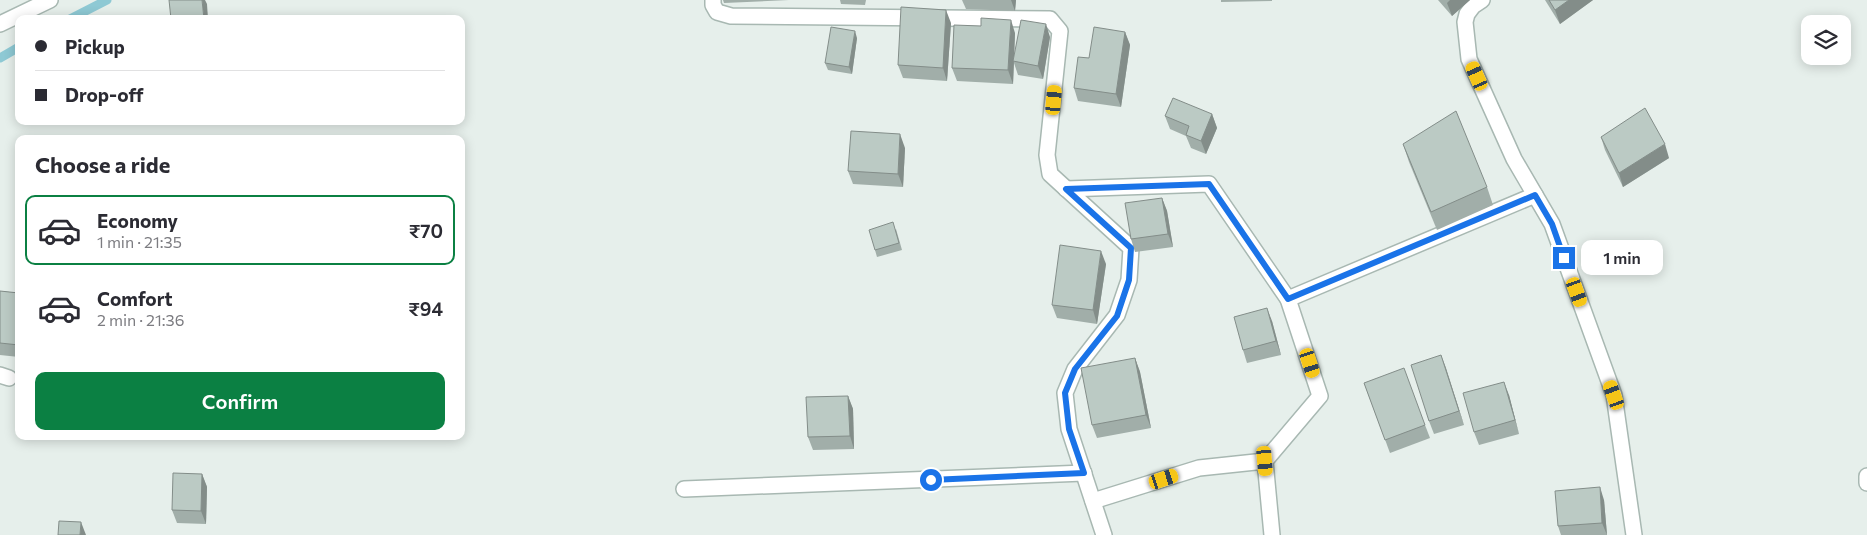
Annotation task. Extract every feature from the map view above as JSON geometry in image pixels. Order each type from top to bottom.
[{"type":"street","points":[[19,15],[50,0]]},
{"type":"street","points":[[713,0],[712,6],[717,12],[731,16],[1050,19],[1060,31],[1047,155],[1050,174],[1131,248],[1129,280],[1117,316],[1075,369],[1065,393],[1069,429],[1104,535]]},
{"type":"street","points":[[1482,0],[1473,6],[1467,14],[1465,22],[1469,59],[1514,160],[1552,224],[1614,395],[1634,535]]},
{"type":"street","points":[[0,24],[15,17]]},
{"type":"street","points":[[1066,189],[1209,184],[1288,299],[1320,396],[1265,461],[1199,468],[1093,501]]},
{"type":"street","points":[[1288,299],[1535,195]]},
{"type":"street","points":[[1265,461],[1272,535]]},
{"type":"street","points":[[684,490],[1084,473]]},
{"type":"street","points":[[1867,476],[1867,483]]},
{"type":"building","points":[[169,0],[202,0],[204,15],[171,15]]},
{"type":"building","points":[[1549,0],[1569,0],[1555,10]]},
{"type":"building","points":[[901,7],[946,10],[943,68],[898,65]]},
{"type":"building","points":[[981,18],[1011,20],[1008,70],[952,68],[954,25],[981,26]]},
{"type":"building","points":[[1021,20],[1046,24],[1038,66],[1013,61]]},
{"type":"building","points":[[831,27],[855,31],[849,67],[825,63]]},
{"type":"building","points":[[1094,27],[1125,32],[1116,94],[1074,88],[1078,57],[1089,58]]},
{"type":"building","points":[[1173,98],[1212,114],[1201,141],[1186,135],[1189,126],[1165,116]]},
{"type":"building","points":[[1645,108],[1665,144],[1619,173],[1601,137]]},
{"type":"building","points":[[1456,111],[1487,187],[1431,212],[1403,144]]},
{"type":"building","points":[[851,131],[900,134],[898,174],[848,171]]},
{"type":"building","points":[[1162,198],[1168,234],[1131,239],[1125,203]]},
{"type":"building","points":[[893,222],[899,243],[875,250],[869,230]]},
{"type":"building","points":[[1060,245],[1101,251],[1093,310],[1052,305]]},
{"type":"building","points":[[0,291],[15,293],[15,345],[0,343]]},
{"type":"building","points":[[1267,308],[1276,341],[1243,350],[1234,317]]},
{"type":"building","points":[[1441,355],[1459,411],[1429,421],[1411,365]]},
{"type":"building","points":[[1135,358],[1146,415],[1092,425],[1081,368]]},
{"type":"building","points":[[1404,368],[1425,425],[1385,440],[1364,383]]},
{"type":"building","points":[[1504,382],[1515,420],[1474,432],[1463,393]]},
{"type":"building","points":[[848,396],[850,436],[808,437],[806,397]]},
{"type":"building","points":[[173,473],[202,474],[201,511],[172,510]]},
{"type":"building","points":[[1600,487],[1602,523],[1558,526],[1555,491]]},
{"type":"building","points":[[59,521],[81,522],[80,535],[58,535]]},
{"type":"waterway","points":[[78,15],[107,0]]},
{"type":"waterway","points":[[0,58],[15,49]]},
{"type":"route","points":[[931,480],[1084,473],[1069,429],[1065,393],[1075,369],[1117,316],[1129,280],[1131,248],[1066,189],[1209,184],[1288,299],[1535,195],[1552,224],[1564,258]]}]
